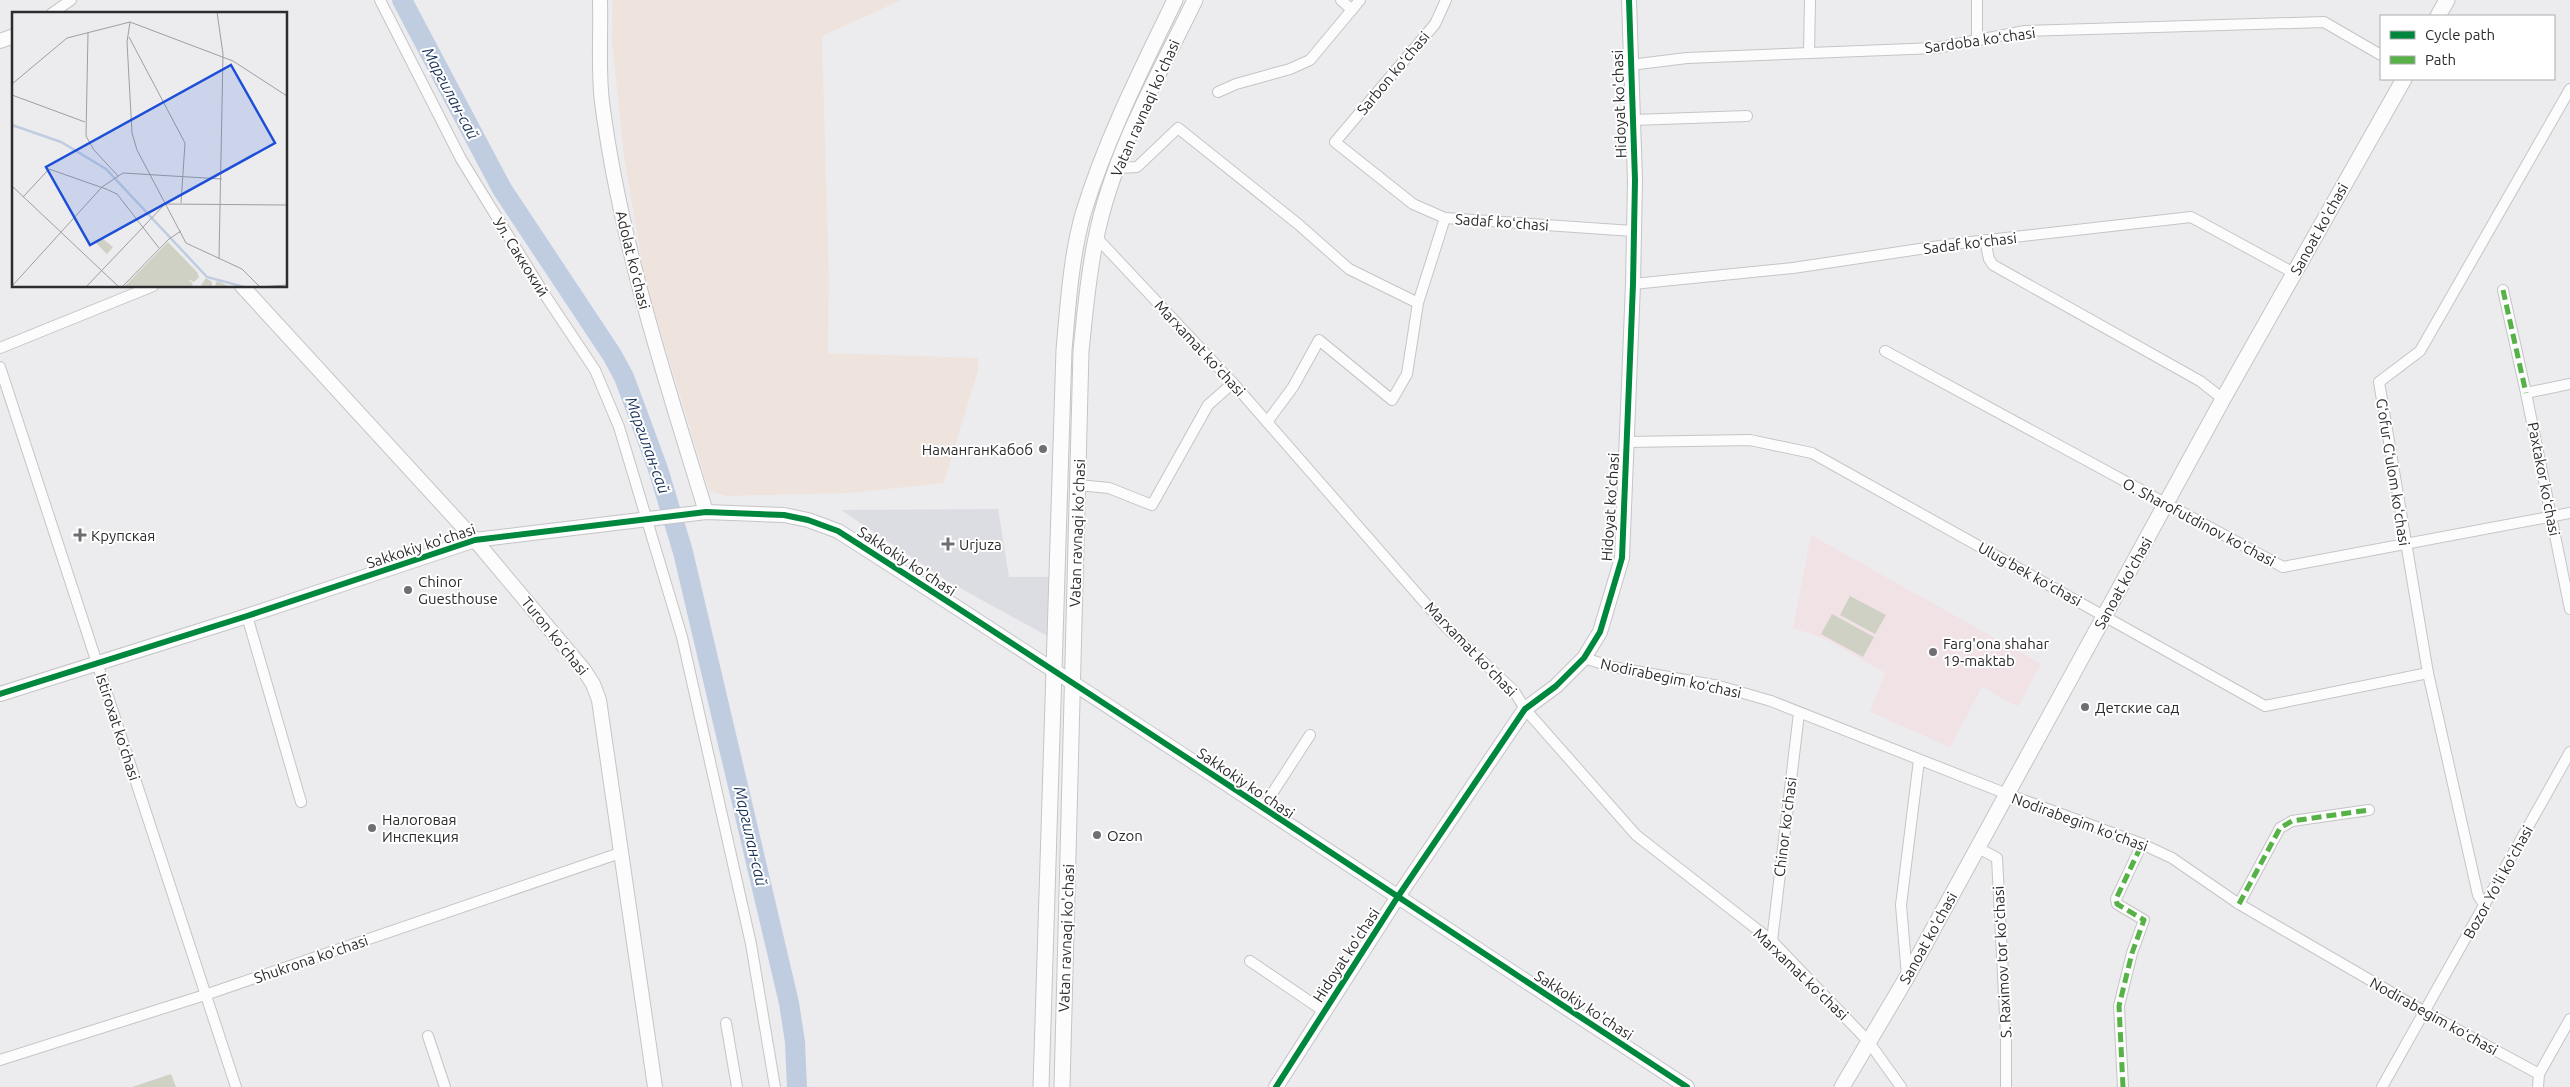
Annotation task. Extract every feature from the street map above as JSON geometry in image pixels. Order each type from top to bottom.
[{"type":"main road","name":"Vatan ravnaqi ko'chasi","points":[[1041,1087],[1064,350],[1074,261],[1083,216],[1108,141],[1175,0]]},
{"type":"main road","name":"Vatan ravnaqi ko'chasi","points":[[1062,1087],[1081,351],[1096,237],[1117,168],[1138,116],[1195,0]]},
{"type":"main road","points":[[2439,15],[2447,0]]},
{"type":"main road","name":"Sanoat ko'chasi","points":[[1842,1087],[1907,977],[2223,399],[2403,80]]},
{"type":"street","points":[[54,12],[71,0]]},
{"type":"street","name":"Ул. Саккокий","points":[[380,0],[461,159],[543,292],[595,370],[619,427],[682,637],[707,743],[722,824],[751,944],[776,1087]]},
{"type":"street","name":"Adolat koʻchasi","points":[[600,0],[602,100],[618,198],[650,328],[706,512]]},
{"type":"street","points":[[1341,0],[1352,10]]},
{"type":"street","points":[[1218,92],[1236,84],[1290,69],[1310,60],[1360,0]]},
{"type":"street","name":"Sarbon koʻchasi","points":[[1335,142],[1435,24],[1446,0]]},
{"type":"street","name":"Hidoyat ko'chasi","points":[[1276,1087],[1397,898],[1525,708],[1556,686],[1584,658],[1600,632],[1622,558],[1633,284],[1633,120],[1629,0]]},
{"type":"street","points":[[1809,53],[1810,0]]},
{"type":"street","points":[[1977,0],[1977,40]]},
{"type":"street","name":"Sardoba koʻchasi","points":[[1630,65],[1687,58],[1936,48],[2025,32],[2324,22],[2380,54]]},
{"type":"street","name":"Gʻofur Gʻulom koʻchasi","points":[[2485,906],[2478,895],[2428,674],[2379,382],[2420,351],[2570,88]]},
{"type":"street","points":[[1633,120],[1747,116]]},
{"type":"street","points":[[1117,168],[1136,167],[1178,128],[1298,224],[1349,269],[1418,303]]},
{"type":"street","name":"Sadaf koʻchasi","points":[[1335,142],[1413,204],[1445,218],[1633,231]]},
{"type":"street","name":"Sadaf koʻchasi","points":[[1633,284],[1793,268],[1985,240],[2191,217],[2294,273]]},
{"type":"street","points":[[1267,422],[1293,387],[1318,340],[1392,400],[1407,374],[1418,303],[1445,218]]},
{"type":"street","name":"Marxamat koʻchasi","points":[[1096,237],[1232,383],[1446,627],[1514,692],[1525,708],[1636,835],[1772,942],[1868,1041],[1902,1087]]},
{"type":"street","points":[[1985,240],[1989,258],[1993,265],[2200,381],[2223,399]]},
{"type":"street","points":[[0,348],[148,288]]},
{"type":"street","name":"Turon ko'chasi","points":[[244,288],[475,540],[584,670],[593,684],[599,700],[655,1087]]},
{"type":"street","name":"Paxtakor koʻchasi","points":[[2503,290],[2570,609]]},
{"type":"street","name":"O. Sharofutdinov koʻchasi","points":[[1885,351],[2166,506],[2283,567],[2570,513]]},
{"type":"street","name":"Istiroxat koʻchasi","points":[[0,367],[208,994],[236,1087]]},
{"type":"street","points":[[1078,485],[1109,488],[1152,505],[1208,405],[1232,383]]},
{"type":"street","points":[[2526,393],[2570,384]]},
{"type":"street","name":"Ulugʻbek koʻchasi","points":[[1627,442],[1750,440],[1812,453],[2265,706],[2428,674]]},
{"type":"street","name":"Sakkokiy ko'chasi","points":[[0,694],[247,616],[475,540],[706,512],[784,515],[808,520],[838,531],[1073,682],[1262,809],[1687,1087]]},
{"type":"street","points":[[247,616],[301,802]]},
{"type":"street","name":"Nodirabegim koʻchasi","points":[[1584,658],[1613,667],[1719,686],[1771,701],[1918,760],[2142,844],[2172,858],[2240,904],[2425,1012],[2539,1074]]},
{"type":"street","name":"Chinor koʻchasi","points":[[1772,942],[1799,713]]},
{"type":"street","points":[[1262,809],[1310,735]]},
{"type":"street","name":"Bozor Yoʻli koʻchasi","points":[[2382,1087],[2570,752]]},
{"type":"street","points":[[1907,977],[1901,905],[1918,760]]},
{"type":"street","points":[[2240,904],[2280,828],[2292,821],[2369,810]]},
{"type":"street","points":[[2123,1087],[2119,1006],[2129,962],[2144,920],[2117,904],[2116,899],[2142,844]]},
{"type":"street","name":"S. Raximov tor koʻchasi","points":[[1978,848],[1997,858],[2006,1034],[2006,1087]]},
{"type":"street","name":"Shukrona koʻchasi","points":[[0,1060],[208,994],[620,853]]},
{"type":"street","points":[[1250,961],[1324,1012]]},
{"type":"street","points":[[2538,1087],[2539,1074],[2570,1018]]},
{"type":"street","points":[[726,1023],[737,1087]]},
{"type":"street","points":[[428,1036],[445,1087]]},
{"type":"shaded area","points":[[612,0],[902,0],[822,36],[829,277],[828,353],[978,358],[978,370],[944,483],[850,493],[727,496],[709,491],[645,280],[624,157],[612,43]]},
{"type":"shaded area","name":"Urjuza","points":[[998,509],[1009,577],[1049,577],[1051,638],[949,582],[841,510]]},
{"type":"shaded area","name":"Farg'ona shahar 19-maktab","points":[[1811,535],[2041,664],[2018,707],[1982,687],[1950,747],[1870,712],[1885,673],[1826,639],[1793,628]]},
{"type":"shaded area","points":[[1850,596],[1886,615],[1875,634],[1840,615]]},
{"type":"shaded area","points":[[1832,614],[1874,637],[1863,657],[1821,634]]},
{"type":"shaded area","points":[[171,1074],[176,1087],[132,1087]]},
{"type":"waterway","name":"Маргилан-сай","points":[[402,0],[502,189],[612,355],[624,377],[658,469],[683,552],[789,1003],[795,1042],[797,1087]]},
{"type":"marked path","points":[[2503,290],[2526,393]]},
{"type":"marked path","points":[[2239,904],[2280,828],[2292,821],[2369,810]]},
{"type":"marked path","points":[[2123,1087],[2119,1006],[2132,953],[2144,920],[2117,904],[2116,899],[2142,844]]},
{"type":"cycle path","points":[[1276,1087],[1397,898],[1525,709],[1556,686],[1584,658],[1600,632],[1622,558],[1633,284],[1635,180],[1629,0]]},
{"type":"cycle path","points":[[0,694],[247,616],[475,540],[706,512],[784,515],[808,520],[838,531],[945,600],[1687,1087]]},
{"type":"place","name":"НаманганКабоб","points":[[1043,449]]},
{"type":"place","name":"Крупская","points":[[80,535]]},
{"type":"place","name":"Urjuza","points":[[948,544]]},
{"type":"place","name":"Chinor Guesthouse","points":[[408,590]]},
{"type":"place","name":"Farg'ona shahar 19-maktab","points":[[1933,652]]},
{"type":"place","name":"Детские сад","points":[[2085,707]]},
{"type":"place","name":"Налоговая Инспекция","points":[[372,828]]},
{"type":"place","name":"Ozon","points":[[1097,835]]}]
